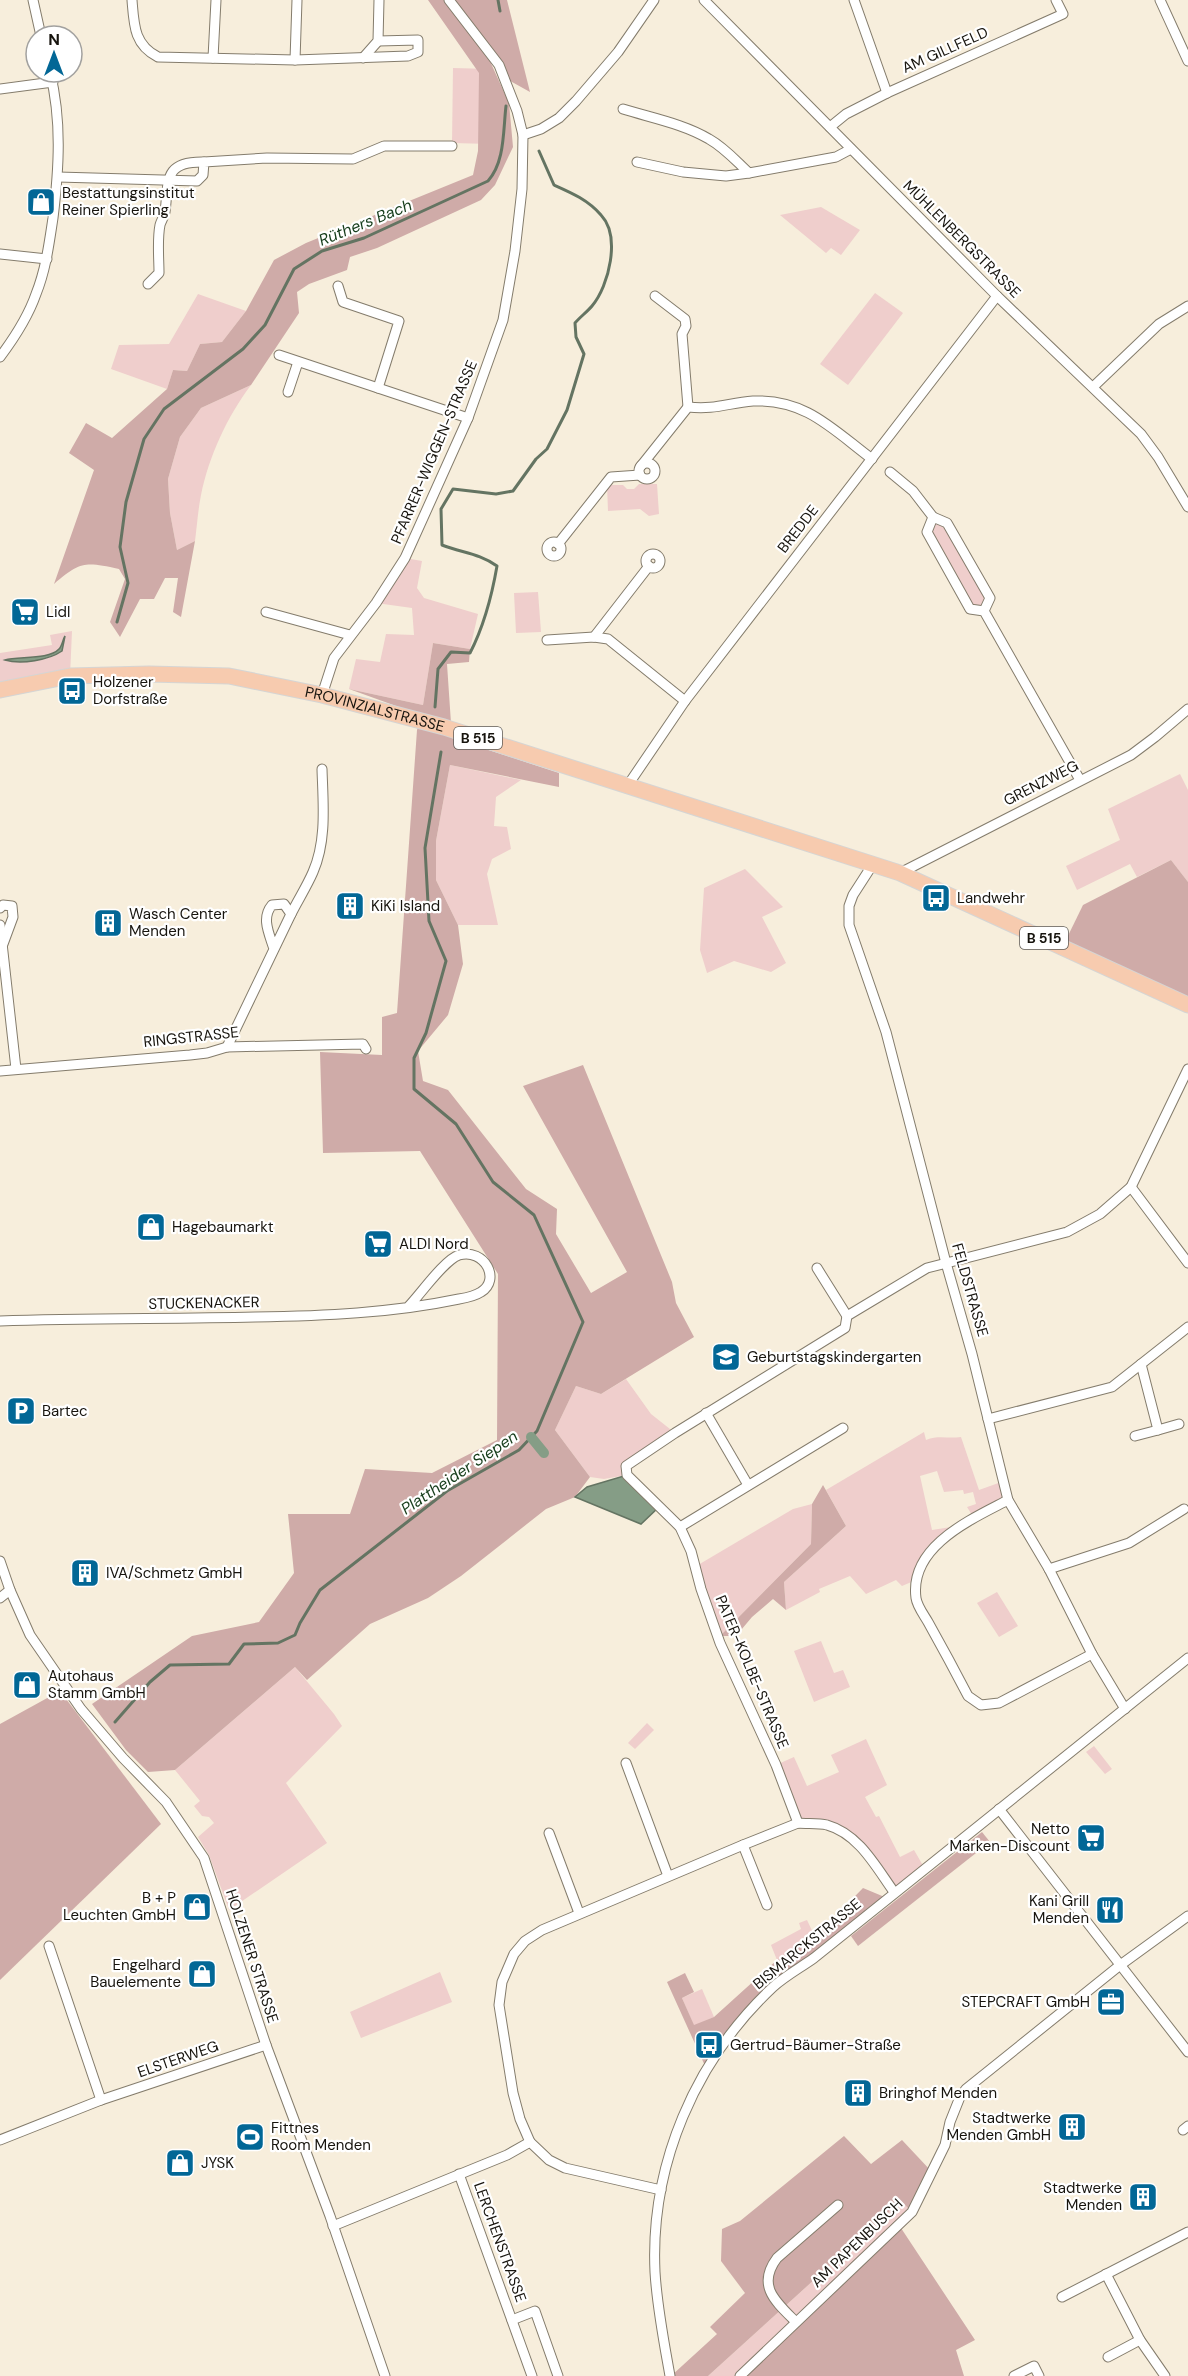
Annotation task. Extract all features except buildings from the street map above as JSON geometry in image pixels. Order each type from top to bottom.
[{"type":"main road","name":"PROVINZIALSTRASSE","points":[[0,690],[70,676],[149,674],[229,676],[322,695],[444,727],[873,864]]},
{"type":"main road","name":"B 515","points":[[873,864],[900,873],[1188,1005]]},
{"type":"street","points":[[33,0],[38,24]]},
{"type":"street","points":[[132,0],[136,35],[148,52],[158,57],[295,60],[408,56],[418,52],[418,40],[378,41]]},
{"type":"street","points":[[213,58],[216,0]]},
{"type":"street","points":[[295,60],[297,0]]},
{"type":"street","points":[[363,58],[378,41],[379,0]]},
{"type":"street","name":"PFARRER-WIGGEN-STRASSE","points":[[322,695],[334,658],[376,603],[405,558],[468,418],[503,320],[515,251],[522,189],[523,135],[517,111],[499,64],[448,0]]},
{"type":"street","points":[[523,135],[541,129],[559,118],[576,101],[632,35],[654,0]]},
{"type":"street","name":"MÜHLENBERGSTRASSE","points":[[704,0],[997,296],[1141,434],[1158,457],[1188,507]]},
{"type":"street","points":[[854,0],[887,93]]},
{"type":"street","name":"AM GILLFELD","points":[[830,127],[846,114],[887,93],[1063,14],[1056,0]]},
{"type":"street","points":[[1160,0],[1188,61]]},
{"type":"street","points":[[0,89],[24,83]]},
{"type":"street","points":[[0,357],[26,318],[47,259],[58,177],[59,125],[52,84]]},
{"type":"street","points":[[623,110],[687,129],[708,138],[724,149],[749,174]]},
{"type":"street","points":[[148,284],[159,273],[160,226],[165,215],[167,181],[174,169],[186,162],[353,159],[384,146],[452,147]]},
{"type":"street","points":[[637,162],[683,172],[726,176],[749,174],[836,157],[851,149]]},
{"type":"street","points":[[58,177],[197,181],[203,175],[204,162]]},
{"type":"street","points":[[0,254],[47,259]]},
{"type":"street","points":[[338,286],[343,302],[338,313]]},
{"type":"street","points":[[558,544],[611,477],[641,470],[688,407],[682,334],[686,326],[685,320],[655,296]]},
{"type":"street","name":"BREDDE","points":[[628,785],[685,701],[997,296]]},
{"type":"street","points":[[343,302],[399,321],[378,388]]},
{"type":"street","points":[[1093,387],[1158,324],[1188,306]]},
{"type":"street","points":[[279,355],[468,418]]},
{"type":"street","points":[[288,392],[298,362]]},
{"type":"street","points":[[688,407],[708,409],[752,401],[786,403],[804,410],[872,459]]},
{"type":"street","points":[[890,472],[913,491],[933,517],[947,523],[990,598],[984,611]]},
{"type":"street","points":[[933,517],[927,532],[970,609],[984,611]]},
{"type":"street","points":[[594,637],[649,566]]},
{"type":"street","points":[[984,611],[1080,780]]},
{"type":"street","points":[[266,612],[351,635]]},
{"type":"street","points":[[548,640],[594,637],[608,639],[685,701]]},
{"type":"street","name":"GRENZWEG","points":[[900,873],[1131,754],[1188,709]]},
{"type":"street","points":[[226,1047],[313,872],[319,853],[324,810],[322,769]]},
{"type":"street","name":"FELDSTRASSE","points":[[873,864],[853,895],[849,906],[849,925],[886,1032],[917,1144],[1008,1500],[1049,1569],[1092,1654],[1125,1709]]},
{"type":"street","points":[[274,949],[267,926],[266,912],[272,904],[284,904],[291,914]]},
{"type":"street","points":[[0,908],[3,905],[12,906],[13,917],[3,944]]},
{"type":"street","points":[[0,925],[16,1069]]},
{"type":"street","name":"RINGSTRASSE","points":[[0,1071],[190,1056],[226,1047],[363,1044],[366,1049]]},
{"type":"street","name":"PATER-KOLBE-STRASSE","points":[[798,1823],[776,1765],[720,1643],[701,1589],[691,1551],[680,1527],[627,1475],[626,1466],[706,1413],[845,1328],[846,1316],[927,1268],[1067,1232],[1100,1214],[1131,1187],[1188,1069]]},
{"type":"street","points":[[1131,1187],[1188,1263]]},
{"type":"street","name":"STUCKENACKER","points":[[0,1321],[299,1316],[394,1311],[460,1299],[481,1292],[488,1283],[490,1270],[481,1257],[467,1253],[455,1257],[408,1307]]},
{"type":"street","points":[[817,1268],[846,1316]]},
{"type":"street","points":[[988,1419],[1112,1387],[1188,1327]]},
{"type":"street","points":[[1141,1364],[1158,1430]]},
{"type":"street","points":[[706,1413],[748,1485]]},
{"type":"street","points":[[1136,1436],[1179,1424]]},
{"type":"street","points":[[680,1527],[843,1428]]},
{"type":"street","points":[[1008,1500],[974,1518],[940,1541],[927,1556],[916,1580],[916,1599],[968,1696],[981,1705],[999,1703],[1092,1654]]},
{"type":"street","points":[[1049,1569],[1129,1543],[1184,1509]]},
{"type":"street","name":"HOLZENER STRASSE","points":[[0,1561],[30,1635],[81,1709],[123,1758],[166,1802],[204,1858],[266,2045],[333,2226],[385,2376]]},
{"type":"street","points":[[0,1598],[10,1590]]},
{"type":"street","name":"BISMARCKSTRASSE","points":[[670,2376],[655,2271],[655,2240],[661,2190],[670,2152],[683,2114],[704,2072],[732,2030],[774,1986],[814,1958],[1188,1658]]},
{"type":"street","points":[[626,1763],[668,1876]]},
{"type":"street","points":[[999,1809],[1188,2052]]},
{"type":"street","points":[[661,2190],[565,2168],[541,2155],[530,2142],[520,2119],[499,2005],[502,1982],[514,1954],[525,1941],[542,1930],[798,1823],[826,1825],[849,1835],[869,1857],[894,1892]]},
{"type":"street","points":[[549,1833],[579,1913]]},
{"type":"street","points":[[742,1845],[767,1905]]},
{"type":"street","name":"AM PAPENBUSCH","points":[[740,2376],[912,2212],[945,2145],[950,2122],[960,2097],[966,2089],[1119,1966],[1188,1916]]},
{"type":"street","points":[[49,1946],[101,2100]]},
{"type":"street","name":"ELSTERWEG","points":[[0,2140],[101,2100],[266,2045]]},
{"type":"street","points":[[333,2226],[516,2151],[530,2142]]},
{"type":"street","name":"LERCHENSTRASSE","points":[[459,2174],[532,2376]]},
{"type":"street","points":[[796,2322],[768,2289],[766,2279],[769,2268],[777,2258],[838,2205]]},
{"type":"street","points":[[1062,2296],[1188,2232]]},
{"type":"street","points":[[1106,2274],[1140,2340],[1165,2376]]},
{"type":"street","name":"LERCHENSTRASSE","points":[[512,2320],[535,2311],[558,2376]]},
{"type":"street","points":[[1108,2357],[1140,2340]]},
{"type":"street","points":[[1014,2376],[1034,2366],[1039,2376]]},
{"type":"shaded area","points":[[428,0],[507,0],[530,92],[503,77],[489,59],[509,103],[513,147],[495,185],[481,200],[377,248],[350,257],[347,270],[309,284],[297,292],[299,313],[251,385],[201,408],[180,437],[168,479],[170,513],[177,550],[195,541],[181,617],[173,612],[178,578],[165,578],[154,599],[140,599],[120,637],[110,622],[125,579],[119,569],[84,565],[77,567],[54,584],[94,470],[69,453],[86,423],[112,438],[167,389],[173,370],[187,371],[200,344],[222,342],[246,311],[274,260],[306,243],[473,175],[478,151],[479,73]]},
{"type":"shaded area","points":[[453,68],[490,69],[490,144],[452,143]]},
{"type":"shaded area","points":[[821,207],[860,230],[841,255],[831,248],[826,253],[780,215]]},
{"type":"shaded area","points":[[875,293],[903,313],[848,385],[820,364]]},
{"type":"shaded area","points":[[198,294],[246,311],[222,342],[200,344],[187,371],[173,370],[167,389],[111,369],[119,345],[169,344]]},
{"type":"shaded area","points":[[251,385],[242,397],[214,451],[201,495],[195,541],[177,550],[170,513],[168,479],[180,437],[201,408]]},
{"type":"shaded area","points":[[639,484],[657,484],[659,514],[649,516],[640,509],[608,511],[607,485],[623,485],[627,489],[634,489]]},
{"type":"shaded area","points":[[934,520],[946,525],[987,599],[983,608],[971,606],[930,532]]},
{"type":"shaded area","points":[[405,558],[422,561],[417,588],[424,598],[478,614],[470,649],[433,643],[423,705],[349,689],[356,659],[380,662],[386,634],[414,635],[412,608],[376,603]]},
{"type":"shaded area","points":[[538,592],[541,632],[516,633],[514,593]]},
{"type":"shaded area","points":[[72,631],[70,676],[0,690],[0,653],[52,645],[50,635]]},
{"type":"shaded area","points":[[65,636],[62,651],[50,657],[27,662],[5,660],[48,655],[60,648]]},
{"type":"shaded area","points":[[433,643],[470,649],[469,662],[447,664],[452,738],[559,773],[559,787],[450,765],[436,841],[436,880],[458,925],[463,964],[448,1015],[418,1051],[423,1081],[448,1090],[526,1189],[557,1209],[556,1234],[591,1293],[627,1272],[523,1086],[583,1065],[672,1282],[676,1303],[694,1337],[601,1394],[576,1386],[555,1430],[590,1477],[575,1497],[546,1509],[461,1576],[428,1598],[370,1624],[307,1680],[295,1667],[175,1770],[148,1772],[126,1750],[92,1704],[192,1636],[259,1622],[294,1573],[288,1514],[350,1514],[365,1469],[432,1473],[497,1440],[498,1274],[420,1151],[323,1153],[320,1052],[382,1055],[382,1017],[397,1013],[417,730],[421,715],[349,689],[423,705]]},
{"type":"shaded area","points":[[450,765],[521,780],[496,797],[494,826],[507,827],[511,849],[492,859],[487,874],[498,925],[458,925],[436,880],[436,841]]},
{"type":"shaded area","points":[[1180,774],[1188,790],[1188,882],[1171,860],[1137,877],[1130,864],[1077,890],[1066,866],[1120,840],[1108,809]]},
{"type":"shaded area","points":[[1171,860],[1188,882],[1188,1005],[1063,946],[1083,905]]},
{"type":"shaded area","points":[[745,869],[783,907],[762,917],[786,963],[771,972],[734,961],[707,973],[700,950],[704,888]]},
{"type":"shaded area","points":[[626,1379],[651,1414],[675,1433],[627,1466],[627,1475],[604,1479],[590,1477],[555,1430],[576,1386],[601,1394]]},
{"type":"shaded area","points":[[924,1432],[926,1440],[961,1437],[979,1490],[1004,1481],[1008,1500],[974,1518],[967,1507],[976,1504],[973,1492],[964,1494],[963,1490],[944,1492],[937,1471],[920,1476],[932,1530],[951,1527],[952,1533],[940,1541],[916,1580],[902,1586],[896,1580],[866,1594],[850,1576],[819,1589],[820,1592],[786,1610],[784,1582],[846,1526],[826,1490]]},
{"type":"shaded area","points":[[627,1475],[660,1506],[641,1524],[575,1497],[587,1487]]},
{"type":"shaded area","points":[[823,1485],[846,1526],[784,1582],[786,1610],[773,1599],[752,1617],[736,1636],[720,1636],[811,1544],[812,1504]]},
{"type":"shaded area","points":[[812,1504],[811,1544],[720,1636],[698,1565],[793,1509]]},
{"type":"shaded area","points":[[997,1592],[1018,1626],[999,1637],[977,1603]]},
{"type":"shaded area","points":[[821,1641],[834,1673],[843,1670],[850,1687],[814,1702],[794,1651]]},
{"type":"shaded area","points":[[295,1667],[342,1726],[286,1783],[327,1843],[229,1910],[209,1855],[198,1837],[214,1823],[209,1817],[202,1816],[194,1806],[200,1801],[175,1770]]},
{"type":"shaded area","points":[[60,1691],[161,1824],[0,1980],[0,1724]]},
{"type":"shaded area","points":[[647,1723],[654,1730],[635,1749],[628,1743]]},
{"type":"shaded area","points":[[866,1739],[887,1785],[865,1797],[876,1817],[879,1816],[900,1857],[914,1850],[925,1869],[894,1892],[849,1835],[827,1825],[798,1823],[776,1765],[794,1757],[807,1786],[839,1772],[831,1755]]},
{"type":"shaded area","points":[[1094,1746],[1112,1769],[1105,1774],[1086,1752]]},
{"type":"shaded area","points":[[982,1832],[990,1842],[858,1946],[851,1936]]},
{"type":"shaded area","points":[[863,1888],[887,1898],[774,1986],[706,2068],[667,1982],[685,1973],[694,1992],[682,1998],[694,2025],[714,2017],[777,1960],[815,1937]]},
{"type":"shaded area","points":[[807,1920],[815,1937],[777,1960],[771,1945],[801,1929],[799,1923]]},
{"type":"shaded area","points":[[440,1972],[452,2002],[361,2038],[350,2012]]},
{"type":"shaded area","points":[[702,1989],[714,2017],[694,2026],[682,1998]]},
{"type":"shaded area","points":[[844,2136],[871,2164],[902,2140],[932,2172],[912,2212],[901,2201],[708,2376],[671,2376],[717,2334],[710,2327],[745,2293],[721,2261],[722,2229],[740,2221]]},
{"type":"shaded area","points":[[901,2201],[912,2212],[740,2376],[708,2376]]},
{"type":"shaded area","points":[[899,2225],[975,2340],[956,2350],[964,2376],[740,2376]]},
{"type":"waterway","points":[[498,0],[500,11]]},
{"type":"waterway","name":"Rüthers Bach","points":[[117,622],[128,583],[120,547],[126,502],[144,439],[164,409],[243,349],[265,325],[294,269],[322,251],[364,238],[488,181],[498,165],[506,106]]},
{"type":"waterway","name":"Plattheider Siepen","points":[[435,707],[438,669],[451,652],[470,653],[487,610],[497,566],[477,556],[442,545],[441,509],[453,489],[496,494],[513,491],[536,459],[547,449],[567,410],[584,354],[576,337],[575,323],[598,297],[608,274],[611,248],[607,224],[591,205],[554,185],[539,151]]},
{"type":"waterway","name":"Plattheider Siepen","points":[[115,1722],[150,1682],[170,1665],[229,1664],[244,1644],[278,1643],[295,1635],[320,1590],[447,1491],[519,1450],[537,1431],[583,1322],[534,1215],[493,1182],[456,1124],[414,1089],[414,1058],[426,1033],[446,961],[429,921],[425,848],[441,752]]},
{"type":"waterway","points":[[531,1437],[544,1453]]},
{"type":"place","name":"Bestattungsinstitut Reiner Spierling","points":[[41,202]]},
{"type":"place","name":"Lidl","points":[[25,612]]},
{"type":"place","name":"Holzener Dorfstraße","points":[[72,691]]},
{"type":"place","name":"Landwehr","points":[[936,898]]},
{"type":"place","name":"KiKi Island","points":[[350,906]]},
{"type":"place","name":"Wasch Center Menden","points":[[108,923]]},
{"type":"place","name":"Hagebaumarkt","points":[[151,1227]]},
{"type":"place","name":"ALDI Nord","points":[[378,1244]]},
{"type":"place","name":"Geburtstagskindergarten","points":[[726,1357]]},
{"type":"place","name":"Bartec","points":[[21,1411]]},
{"type":"place","name":"IVA/Schmetz GmbH","points":[[85,1573]]},
{"type":"place","name":"Autohaus Stamm GmbH","points":[[27,1685]]},
{"type":"place","name":"Netto Marken-Discount","points":[[1091,1838]]},
{"type":"place","name":"B + P Leuchten GmbH","points":[[197,1907]]},
{"type":"place","name":"Kani Grill Menden","points":[[1110,1910]]},
{"type":"place","name":"Engelhard Bauelemente","points":[[202,1974]]},
{"type":"place","name":"STEPCRAFT GmbH","points":[[1111,2002]]},
{"type":"place","name":"Gertrud-Bäumer-Straße","points":[[709,2045]]},
{"type":"place","name":"Bringhof Menden","points":[[858,2093]]},
{"type":"place","name":"Stadtwerke Menden GmbH","points":[[1072,2127]]},
{"type":"place","name":"Fittnes Room Menden","points":[[250,2137]]},
{"type":"place","name":"JYSK","points":[[180,2163]]},
{"type":"place","name":"Stadtwerke Menden","points":[[1143,2197]]}]
